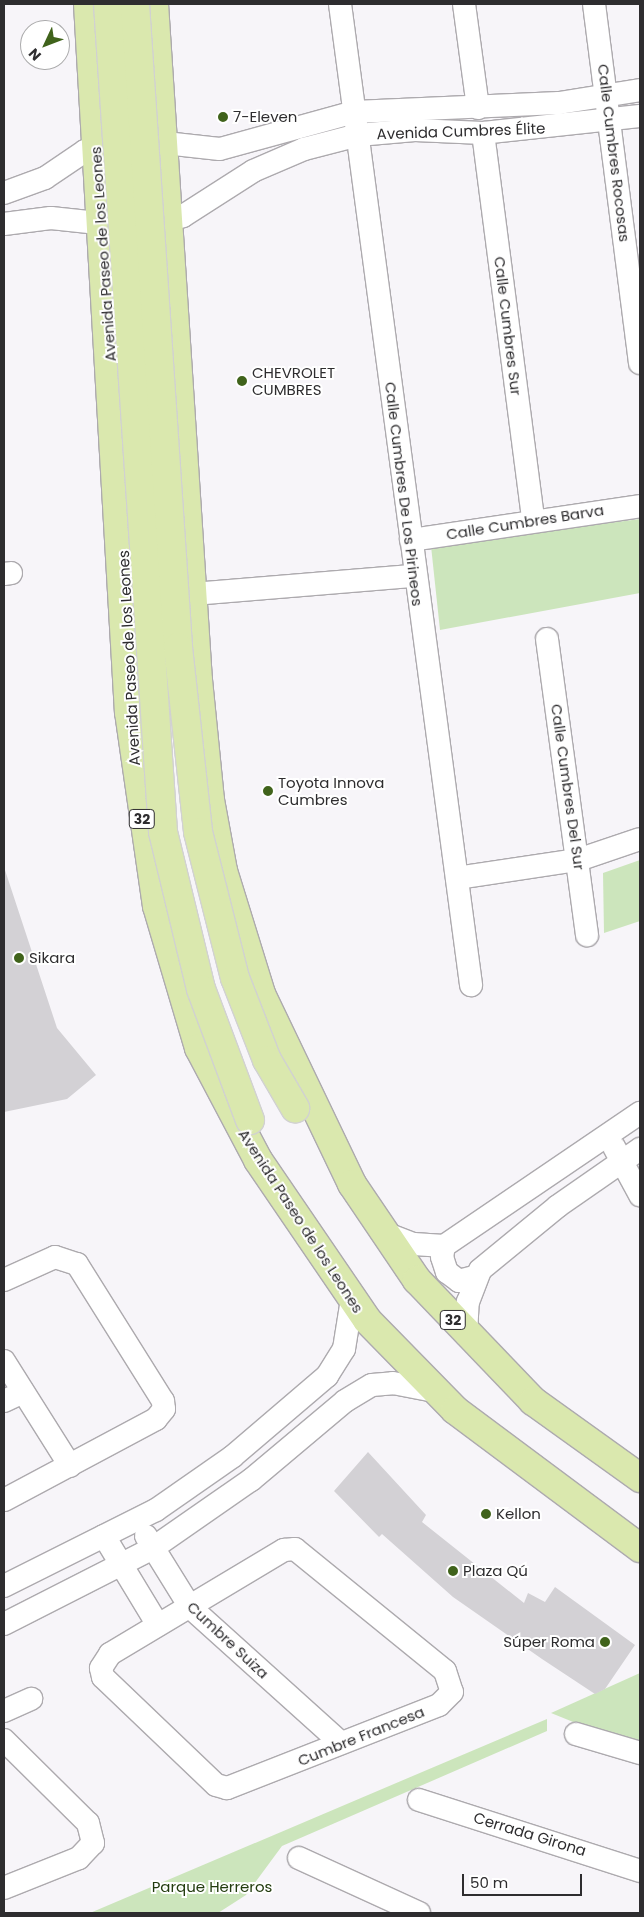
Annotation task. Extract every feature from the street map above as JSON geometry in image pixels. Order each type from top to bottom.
[{"type":"main road","name":"Avenida Paseo de los Leones","points":[[88,4],[104,286],[114,395],[129,712],[146,854],[169,956],[199,1048],[255,1154],[352,1299],[434,1392],[489,1438],[640,1548]]},
{"type":"main road","points":[[108,4],[163,832],[201,989],[250,1120],[255,1154]]},
{"type":"main road","points":[[135,4],[178,647],[196,823],[235,978],[267,1060],[295,1108],[352,1184]]},
{"type":"main road","name":"32","points":[[154,4],[193,594],[210,800],[223,871],[261,994],[352,1184],[382,1232],[466,1335],[533,1400],[640,1478]]},
{"type":"main road","points":[[92,67],[107,82],[119,85],[146,84],[158,76]]},
{"type":"main road","points":[[104,286],[118,274],[150,271],[161,275],[174,294]]},
{"type":"street","name":"Calle Cumbres De Los Pirineos","points":[[340,4],[411,540],[414,576],[471,985]]},
{"type":"street","points":[[464,4],[478,108]]},
{"type":"street","name":"Calle Cumbres Rocosas","points":[[594,4],[608,95],[640,363]]},
{"type":"street","name":"Avenida Cumbres Élite","points":[[4,193],[45,178],[95,146],[163,141],[220,149],[354,112],[478,108],[640,90]]},
{"type":"street","name":"Avenida Cumbres Élite","points":[[168,223],[253,170],[304,149],[358,135],[415,130],[482,133],[640,116]]},
{"type":"street","name":"Calle Cumbres Sur","points":[[482,133],[533,520]]},
{"type":"street","points":[[4,224],[51,218],[101,224],[168,223]]},
{"type":"street","name":"Calle Cumbres Barva","points":[[411,540],[533,520],[640,506]]},
{"type":"street","points":[[193,594],[414,576]]},
{"type":"street","name":"Calle Cumbres Del Sur","points":[[547,638],[587,935]]},
{"type":"street","points":[[457,878],[578,860],[640,838]]},
{"type":"street","points":[[382,1232],[414,1244],[444,1246],[607,1132],[639,1118]]},
{"type":"street","points":[[607,1132],[620,1161],[640,1196]]},
{"type":"street","points":[[444,1246],[442,1257],[447,1272],[459,1281],[474,1277],[495,1255],[620,1161],[640,1149]]},
{"type":"street","points":[[4,1280],[55,1257],[78,1264],[163,1401],[164,1409],[156,1419],[4,1500]]},
{"type":"street","points":[[466,1335],[474,1277]]},
{"type":"street","points":[[4,1586],[136,1520],[226,1462],[326,1376],[344,1349],[352,1299]]},
{"type":"street","points":[[4,1361],[13,1396],[70,1466]]},
{"type":"street","points":[[4,1624],[121,1566],[152,1548],[258,1474],[345,1401],[372,1385],[393,1383],[434,1392]]},
{"type":"street","name":"Cumbre Suiza","points":[[136,1520],[190,1607],[341,1743]]},
{"type":"street","points":[[104,1536],[158,1624],[190,1607]]},
{"type":"street","name":"Cumbre Francesa","points":[[158,1624],[110,1654],[101,1668],[104,1677],[216,1785],[227,1788],[447,1700],[452,1682],[295,1549],[284,1550],[190,1607]]},
{"type":"street","points":[[4,1711],[31,1698]]},
{"type":"street","points":[[576,1734],[640,1753]]},
{"type":"street","points":[[4,1740],[88,1823],[93,1844],[79,1858],[4,1888]]},
{"type":"street","name":"Cerrada Girona","points":[[419,1800],[640,1871]]},
{"type":"street","points":[[298,1858],[418,1913]]},
{"type":"green space","points":[[640,519],[640,593],[440,630],[431,546]]},
{"type":"green space","points":[[640,860],[640,921],[604,933],[603,873]]},
{"type":"green space","points":[[640,1673],[640,1749],[551,1713]]},
{"type":"green space","name":"Parque Herreros","points":[[547,1719],[547,1731],[282,1846],[246,1895],[218,1913],[90,1913]]},
{"type":"building","name":"Sikara","points":[[4,867],[57,1028],[96,1075],[67,1099],[4,1112]]},
{"type":"building","name":"Plaza Qú","points":[[368,1452],[426,1515],[422,1522],[524,1603],[528,1593],[545,1602],[555,1587],[635,1645],[605,1689],[595,1694],[542,1659],[453,1597],[382,1534],[379,1537],[334,1491]]},
{"type":"place","name":"7-Eleven","points":[[223,117]]},
{"type":"place","name":"CHEVROLET CUMBRES","points":[[242,381]]},
{"type":"place","name":"Toyota Innova Cumbres","points":[[268,791]]},
{"type":"place","name":"Sikara","points":[[19,958]]},
{"type":"place","name":"Kellon","points":[[486,1514]]},
{"type":"place","name":"Plaza Qú","points":[[453,1571]]},
{"type":"place","name":"Súper Roma","points":[[605,1642]]}]
